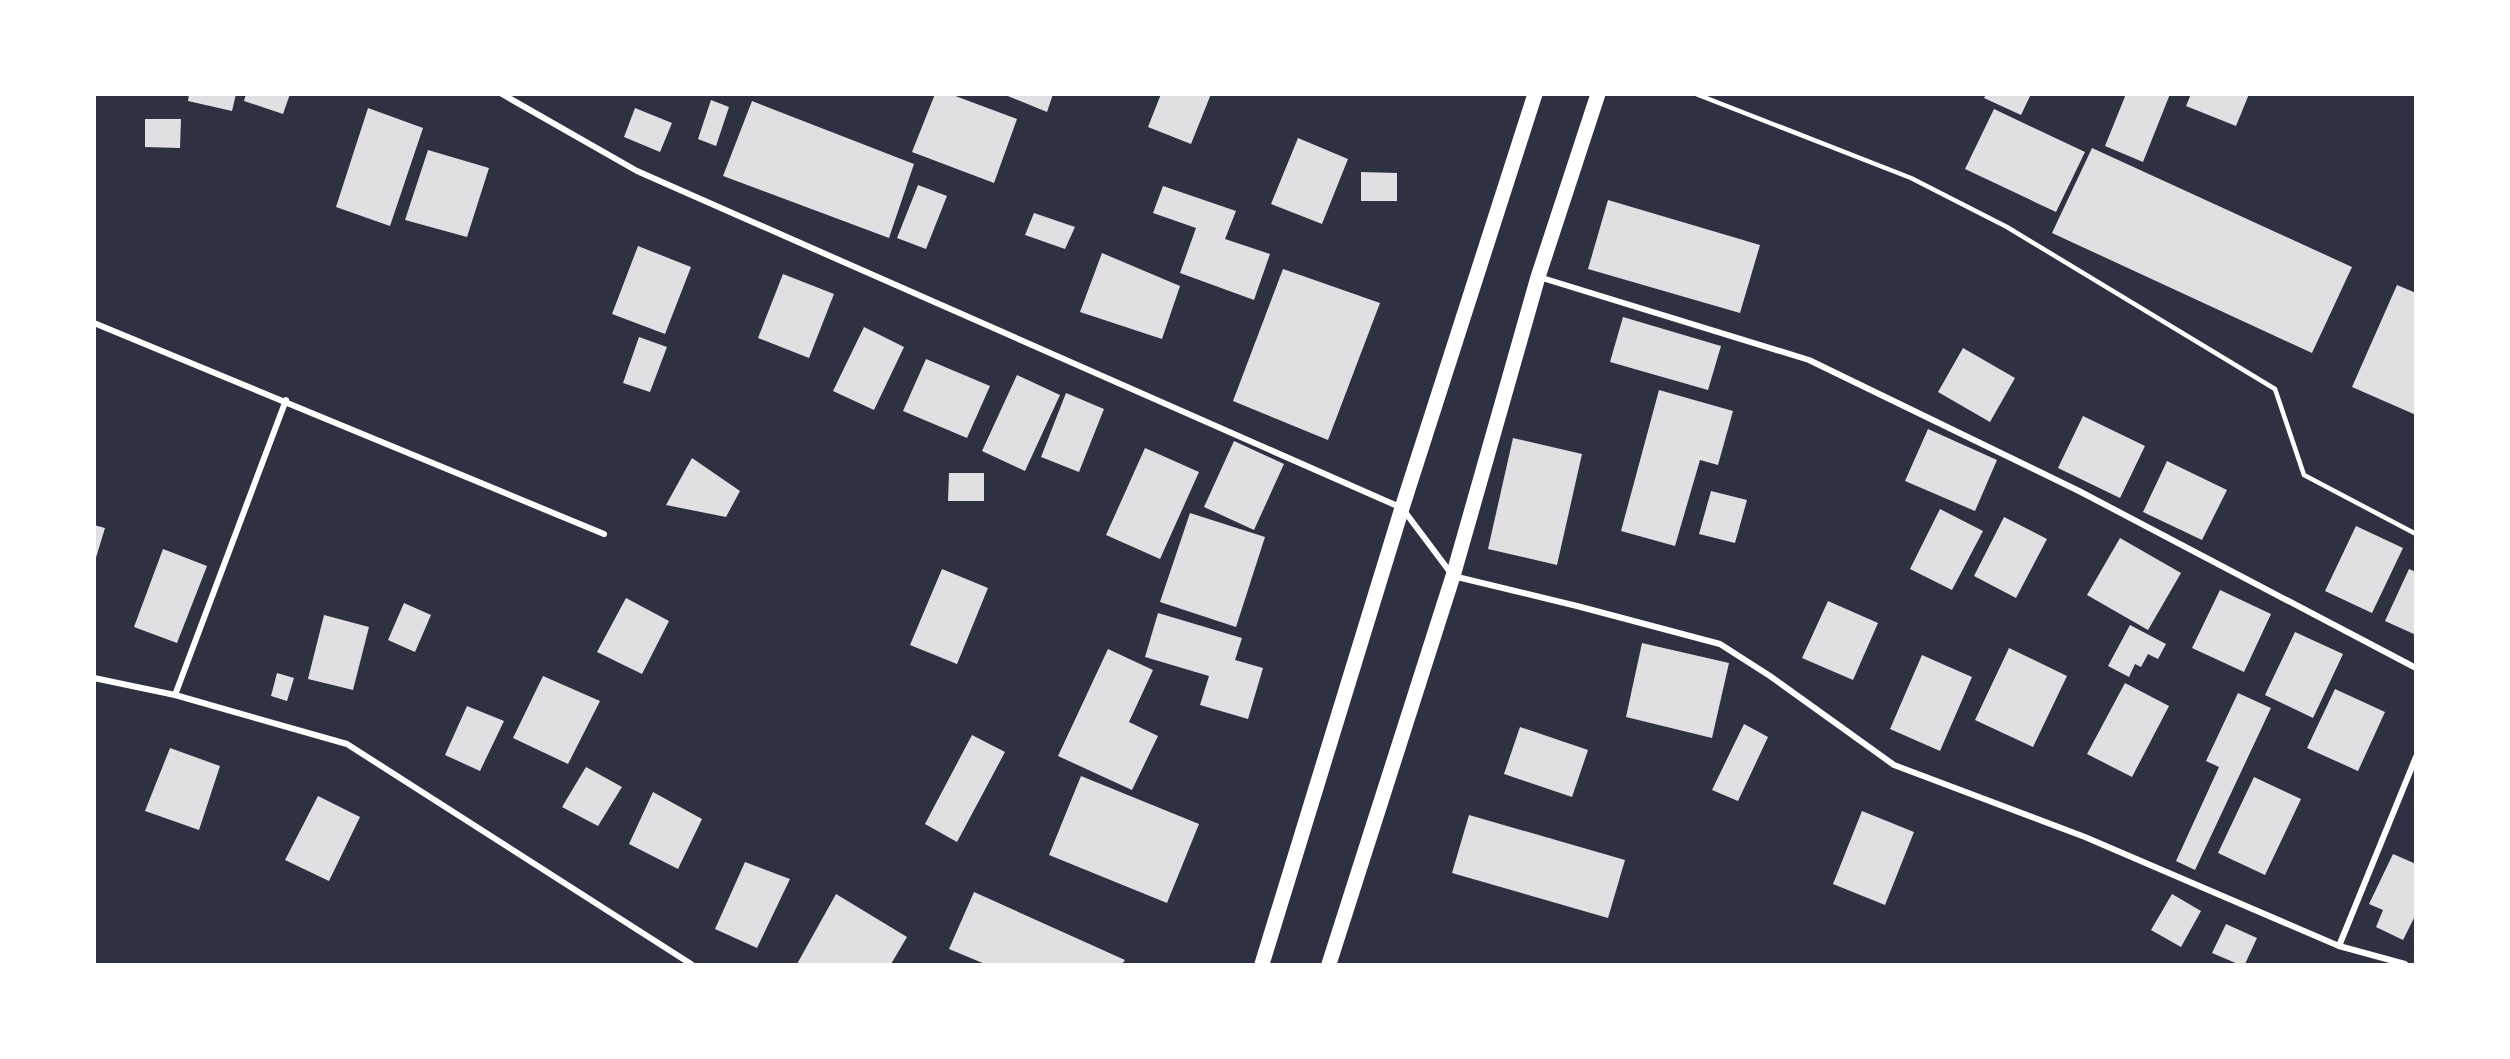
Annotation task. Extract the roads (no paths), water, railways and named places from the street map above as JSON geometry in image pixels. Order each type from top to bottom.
[{"type":"main road","points":[[1262,964],[1402,508],[1534,94]]},
{"type":"main road","points":[[1329,964],[1454,576],[1538,277],[1598,94]]},
{"type":"street","points":[[501,94],[637,171],[1402,508],[1454,576],[1720,644],[1770,676],[1894,765],[2085,837],[2339,946],[2405,964]]},
{"type":"street","points":[[1538,277],[1809,360],[2079,491],[2415,668]]},
{"type":"street","points":[[94,322],[604,534]]},
{"type":"street","points":[[175,695],[286,400]]},
{"type":"street","points":[[94,678],[175,695],[347,744],[691,964]]},
{"type":"street","points":[[2339,946],[2415,758]]},
{"type":"lane","points":[[1696,94],[1911,178],[2007,228],[2275,389],[2304,476],[2415,534]]}]
